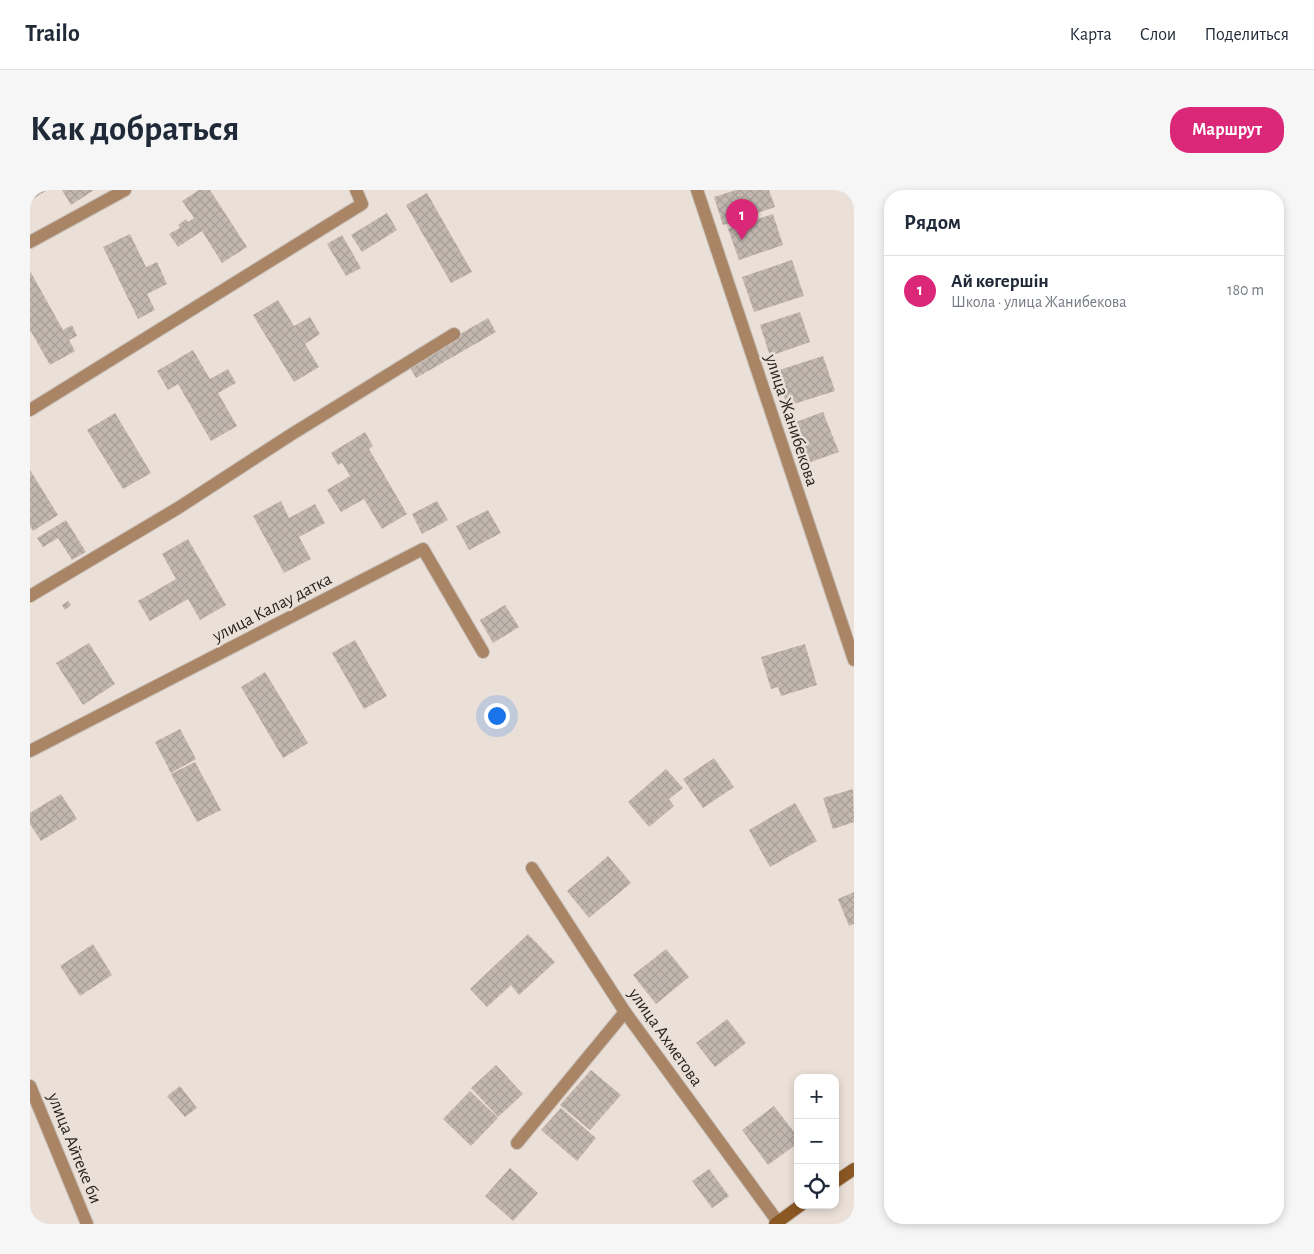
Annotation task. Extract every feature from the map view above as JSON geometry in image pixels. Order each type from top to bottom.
[{"type":"main road","points":[[839,1179],[854,1168]]},
{"type":"main road","name":"улица Ахметова","points":[[776,1223],[795,1209]]},
{"type":"street","points":[[30,242],[125,190]]},
{"type":"street","points":[[30,410],[362,204],[356,190]]},
{"type":"street","name":"улица Жанибекова","points":[[697,190],[854,660]]},
{"type":"street","points":[[30,596],[178,508],[292,434],[454,334]]},
{"type":"street","name":"улица Калау датка","points":[[30,751],[423,549],[483,652]]},
{"type":"street","name":"улица Ахметова","points":[[532,868],[625,1012],[776,1223]]},
{"type":"street","points":[[517,1143],[625,1012]]},
{"type":"street","name":"улица Айтеке би","points":[[30,1086],[87,1224]]},
{"type":"building","points":[[30,190],[47,190],[30,201]]},
{"type":"building","points":[[62,190],[94,190],[71,205]]},
{"type":"building","points":[[199,190],[210,190],[247,247],[222,263],[202,231],[178,247],[169,234],[180,228],[178,225],[186,219],[188,222],[194,218],[182,201]]},
{"type":"building","points":[[736,190],[769,190],[775,207],[723,225],[714,197]]},
{"type":"building","points":[[427,193],[472,272],[451,283],[406,205]]},
{"type":"building","points":[[387,213],[397,230],[362,252],[351,235]]},
{"type":"building","points":[[773,214],[783,245],[739,260],[728,229]]},
{"type":"building","points":[[130,234],[146,267],[157,262],[167,284],[147,294],[155,310],[138,319],[103,247]]},
{"type":"building","points":[[342,235],[361,268],[346,276],[327,244]]},
{"type":"building","points":[[792,260],[804,296],[754,312],[742,277]]},
{"type":"building","points":[[30,271],[63,330],[72,325],[77,336],[69,340],[75,351],[50,365],[30,330]]},
{"type":"building","points":[[278,300],[294,326],[310,317],[320,334],[305,344],[319,367],[294,382],[253,315]]},
{"type":"building","points":[[800,312],[810,342],[770,356],[760,325]]},
{"type":"building","points":[[488,318],[496,332],[416,378],[408,364]]},
{"type":"building","points":[[193,350],[210,379],[228,369],[236,383],[218,393],[237,426],[211,441],[178,384],[168,390],[157,371]]},
{"type":"building","points":[[823,356],[835,391],[787,406],[776,371]]},
{"type":"building","points":[[823,412],[839,452],[808,463],[793,423]]},
{"type":"building","points":[[115,413],[151,473],[123,489],[87,430]]},
{"type":"building","points":[[365,432],[373,446],[369,449],[407,514],[382,529],[364,499],[341,512],[327,490],[350,476],[342,463],[338,465],[331,453]]},
{"type":"building","points":[[30,470],[58,515],[33,531],[30,526]]},
{"type":"building","points":[[281,501],[289,518],[315,504],[325,523],[299,537],[311,559],[284,573],[253,516]]},
{"type":"building","points":[[437,501],[448,520],[422,534],[412,514]]},
{"type":"building","points":[[488,510],[501,533],[469,550],[456,526]]},
{"type":"building","points":[[66,520],[86,552],[72,560],[58,538],[43,547],[37,538]]},
{"type":"building","points":[[188,539],[226,605],[200,620],[188,599],[150,621],[138,601],[176,579],[162,554]]},
{"type":"building","points":[[68,601],[71,605],[65,610],[62,605]]},
{"type":"building","points":[[505,605],[519,627],[493,643],[480,620]]},
{"type":"building","points":[[355,640],[387,696],[364,709],[332,653]]},
{"type":"building","points":[[89,643],[115,684],[83,705],[56,663]]},
{"type":"building","points":[[805,644],[817,685],[781,696],[778,687],[771,689],[761,657]]},
{"type":"building","points":[[265,672],[308,743],[283,758],[241,687]]},
{"type":"building","points":[[180,729],[196,759],[171,773],[155,742]]},
{"type":"building","points":[[714,758],[734,787],[703,808],[683,779]]},
{"type":"building","points":[[195,762],[221,810],[197,822],[171,774]]},
{"type":"building","points":[[666,769],[683,788],[669,799],[674,806],[649,827],[628,802]]},
{"type":"building","points":[[853,789],[854,822],[833,829],[823,798]]},
{"type":"building","points":[[61,794],[77,819],[41,841],[30,824],[30,813]]},
{"type":"building","points":[[795,803],[817,841],[770,867],[749,830]]},
{"type":"building","points":[[608,856],[631,883],[589,918],[567,891]]},
{"type":"building","points":[[854,892],[854,924],[849,926],[838,899]]},
{"type":"building","points":[[528,934],[555,962],[519,995],[511,985],[487,1007],[470,989]]},
{"type":"building","points":[[93,944],[112,975],[80,996],[60,966]]},
{"type":"building","points":[[666,949],[689,977],[656,1004],[633,975]]},
{"type":"building","points":[[727,1019],[746,1043],[715,1067],[696,1043]]},
{"type":"building","points":[[496,1065],[523,1094],[498,1117],[471,1088]]},
{"type":"building","points":[[591,1070],[621,1095],[590,1130],[560,1105]]},
{"type":"building","points":[[180,1086],[197,1108],[185,1117],[167,1096]]},
{"type":"building","points":[[470,1091],[498,1118],[471,1146],[443,1119]]},
{"type":"building","points":[[774,1106],[794,1132],[794,1146],[768,1165],[742,1130]]},
{"type":"building","points":[[561,1108],[596,1138],[577,1161],[541,1130]]},
{"type":"building","points":[[510,1168],[538,1193],[513,1221],[485,1196]]},
{"type":"building","points":[[709,1169],[729,1196],[712,1208],[692,1181]]},
{"type":"place","name":"Ай көгершін","points":[[742,240]]}]
